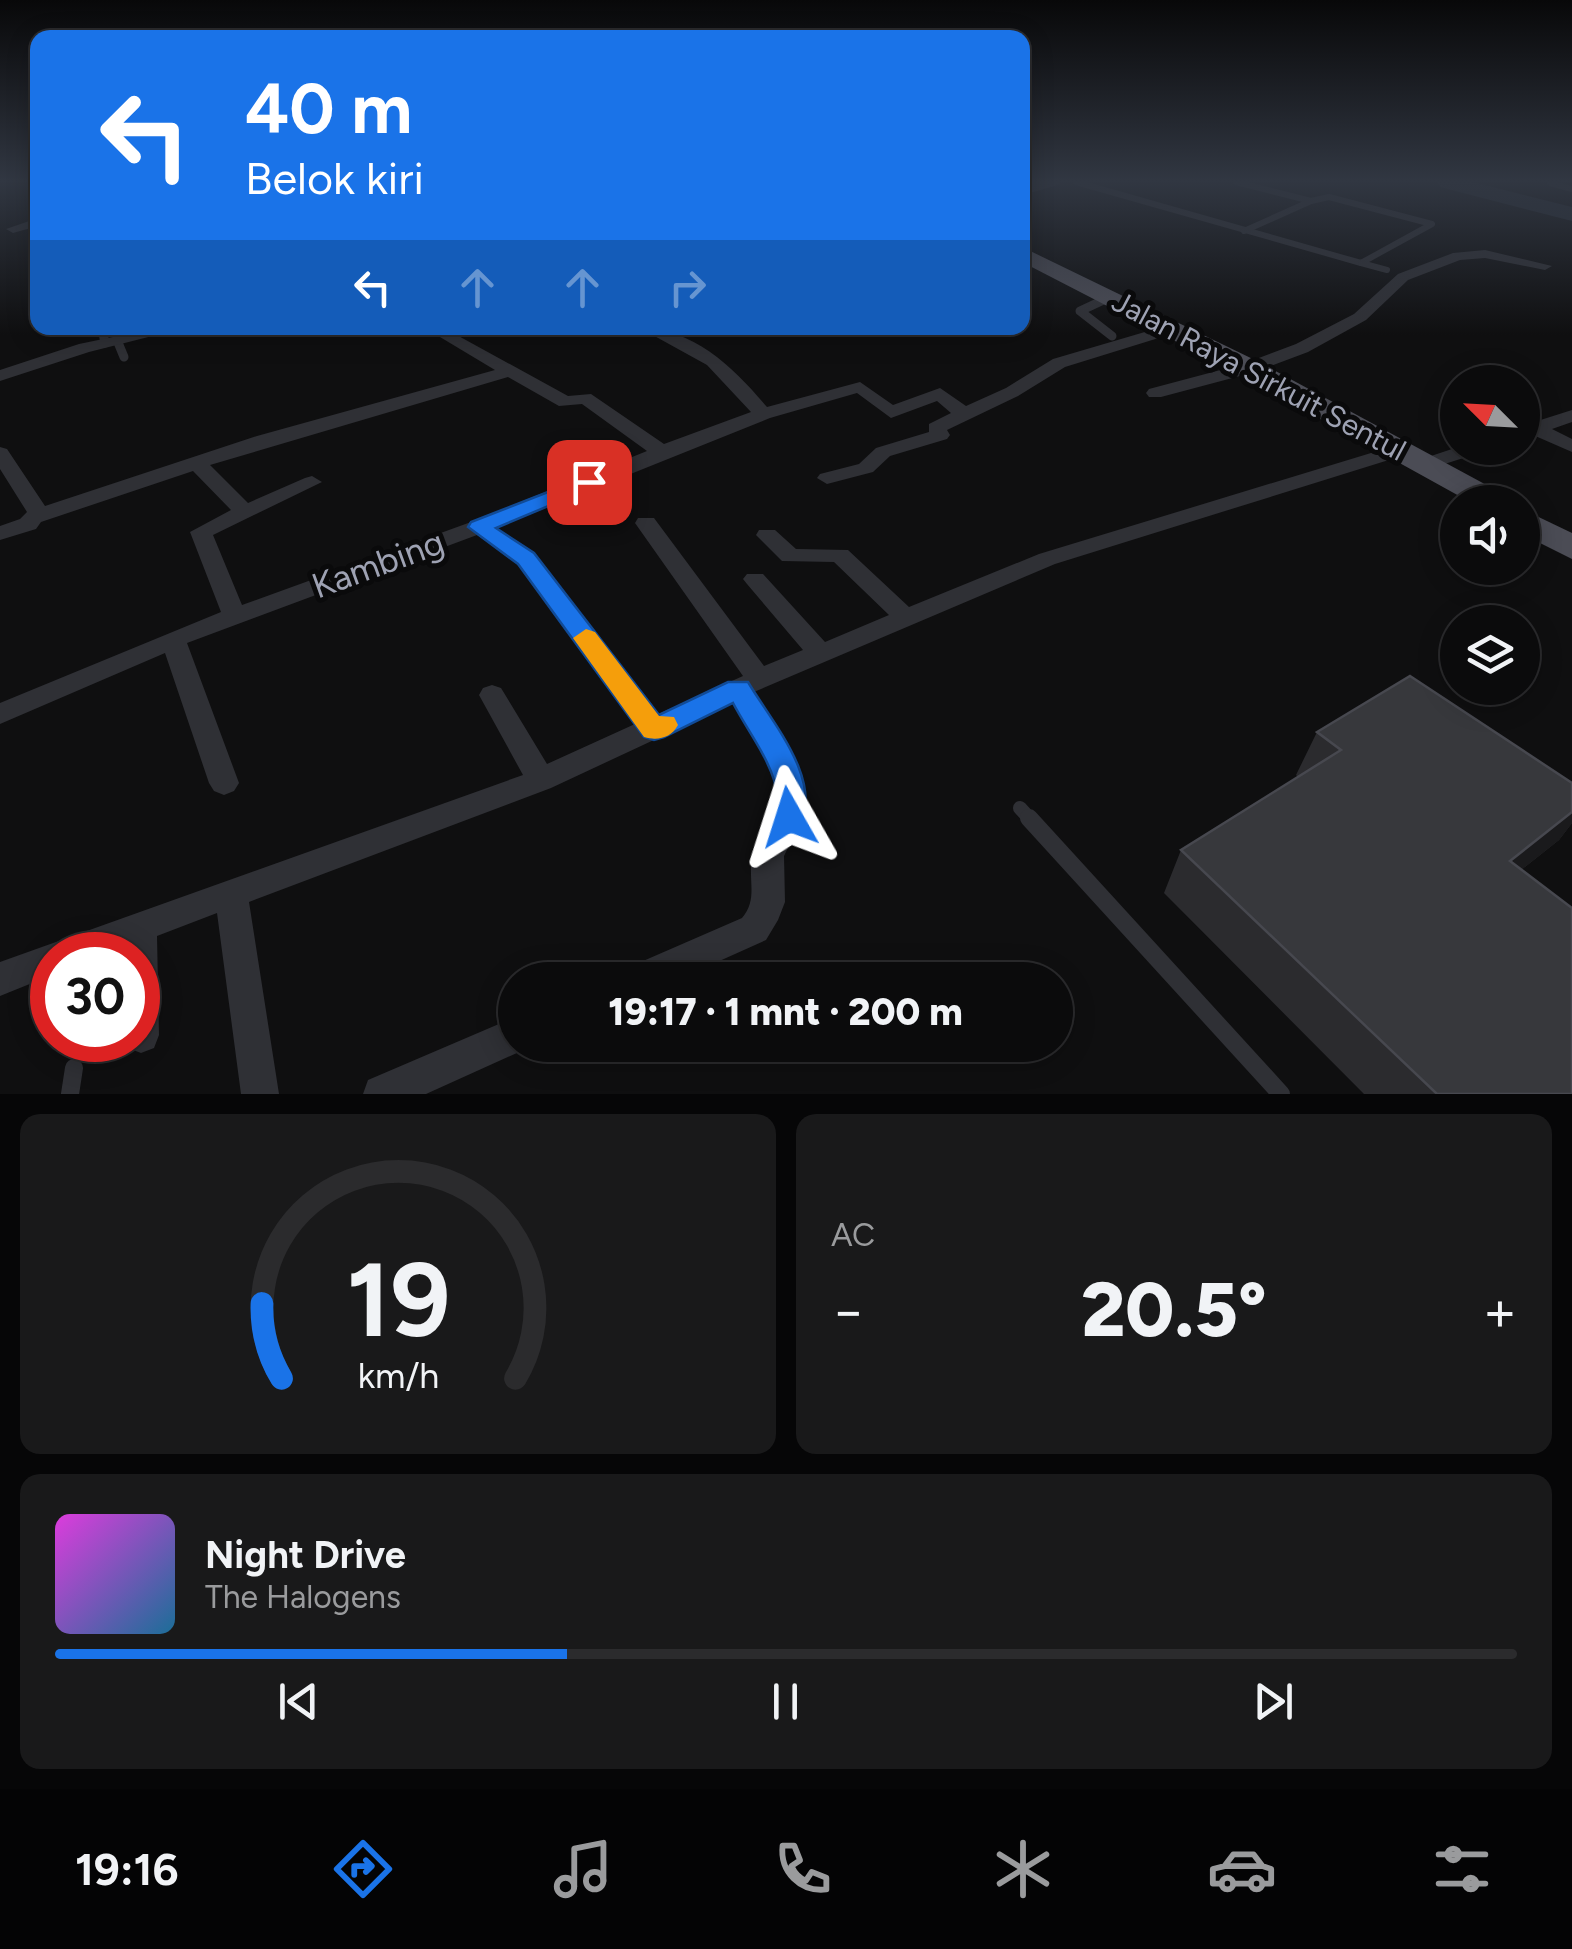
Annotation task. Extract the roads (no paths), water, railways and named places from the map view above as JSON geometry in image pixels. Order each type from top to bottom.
[{"type":"main road","name":"Jalan Raya Sirkuit Sentul","points":[[1030,258],[1249,368],[1463,485]]},
{"type":"main road","points":[[1540,530],[1572,548]]},
{"type":"street","points":[[1156,394],[1249,368],[1302,348],[1369,310],[1390,284],[1452,258],[1486,254],[1545,266]]},
{"type":"street","points":[[828,478],[866,468],[883,452],[940,435],[936,428],[1012,392],[1059,362],[1172,329]]},
{"type":"street","points":[[446,335],[565,402],[584,398],[662,452]]},
{"type":"street","points":[[668,335],[727,370],[763,414]]},
{"type":"street","points":[[0,376],[108,337]]},
{"type":"street","points":[[0,533],[38,516],[264,440],[510,371]]},
{"type":"street","name":"Kambing","points":[[0,714],[173,638],[479,527],[763,414],[860,388],[891,412],[940,393],[952,407],[966,413]]},
{"type":"street","points":[[1540,426],[1572,416]]},
{"type":"street","points":[[1540,434],[1572,446]]},
{"type":"street","points":[[126,932],[541,780],[748,684],[1047,559],[1401,450]]},
{"type":"street","points":[[0,453],[38,516]]},
{"type":"street","points":[[1426,464],[1440,459]]},
{"type":"street","points":[[197,463],[244,511]]},
{"type":"street","points":[[235,616],[200,535],[214,523],[312,482]]},
{"type":"street","points":[[646,523],[748,684],[792,792],[789,817],[768,856],[771,900],[765,916],[754,928],[678,962]]},
{"type":"street","points":[[479,527],[526,558],[654,730]]},
{"type":"street","points":[[767,534],[790,556],[840,555],[906,618]]},
{"type":"street","points":[[755,579],[820,653]]},
{"type":"street","points":[[173,638],[224,783]]},
{"type":"street","points":[[492,695],[541,780]]},
{"type":"street","points":[[231,893],[260,1094]]},
{"type":"street","points":[[140,927],[140,932]]},
{"type":"street","points":[[0,979],[30,967]]},
{"type":"street","points":[[382,1094],[498,1043]]},
{"type":"lane","points":[[1252,233],[1387,270]]},
{"type":"lane","points":[[1361,263],[1416,233]]},
{"type":"lane","points":[[1110,297],[1080,311],[1112,336]]},
{"type":"lane","points":[[108,337],[124,358]]},
{"type":"lane","points":[[1020,808],[1281,1094]]},
{"type":"lane","points":[[70,1094],[74,1068]]}]
